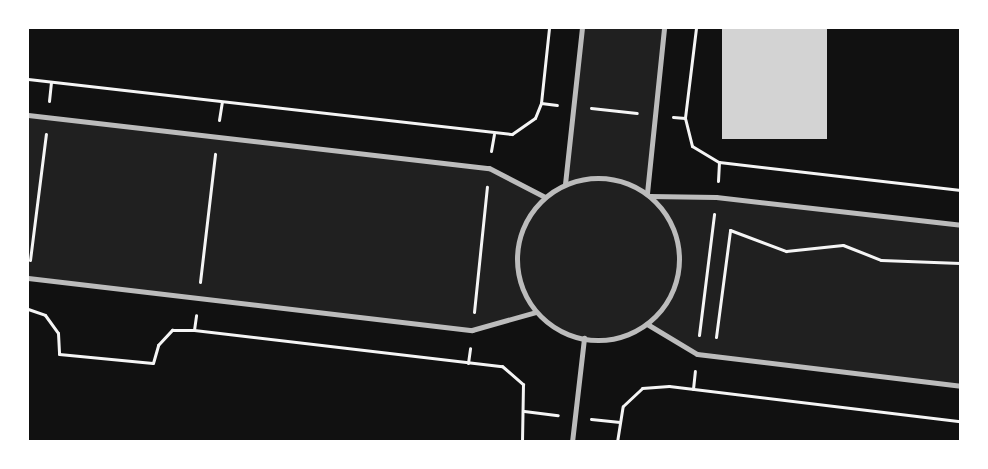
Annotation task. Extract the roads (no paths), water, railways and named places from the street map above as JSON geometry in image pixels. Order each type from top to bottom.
[{"type":"street","points":[[564,184],[582,28]]},
{"type":"street","points":[[664,28],[648,195],[676,234],[679,259],[675,284],[664,307],[647,324],[623,337],[584,338],[553,327],[536,312],[522,290],[517,265],[518,240],[528,216],[545,197],[564,184],[607,178],[648,195],[716,197],[960,226]]},
{"type":"street","points":[[28,115],[489,168],[545,197]]},
{"type":"street","points":[[28,278],[472,330],[536,312]]},
{"type":"street","points":[[647,324],[697,354],[960,386]]},
{"type":"street","points":[[572,442],[584,338]]}]
